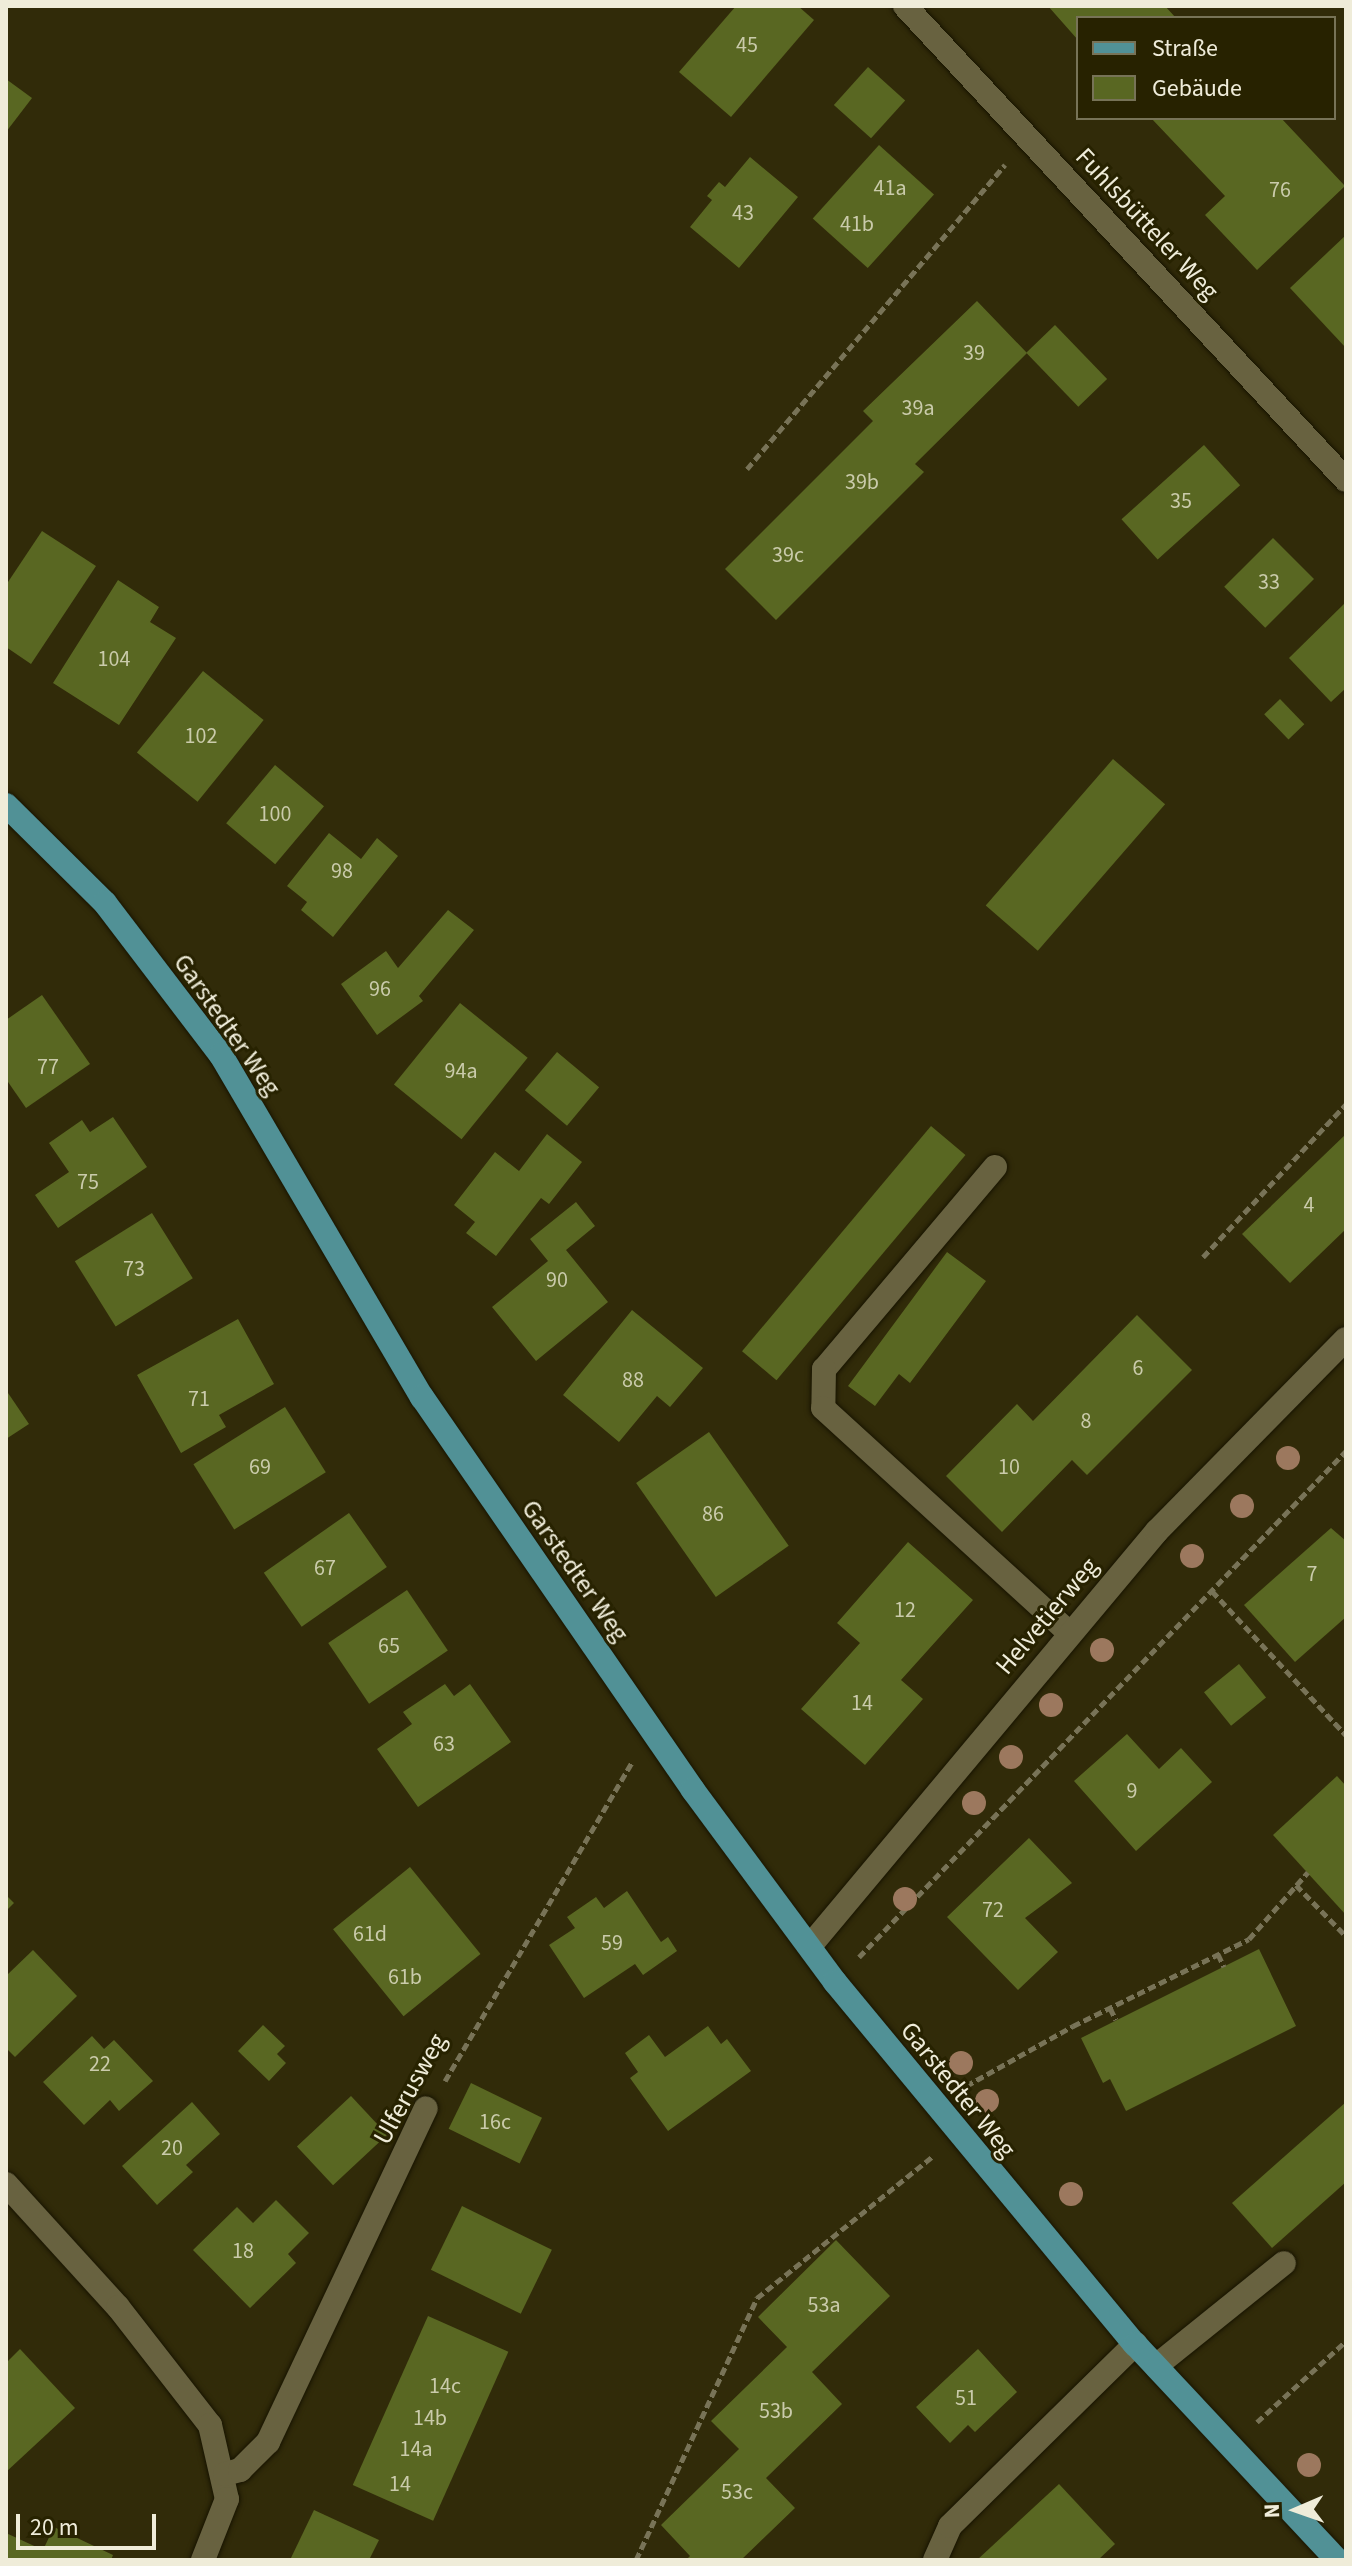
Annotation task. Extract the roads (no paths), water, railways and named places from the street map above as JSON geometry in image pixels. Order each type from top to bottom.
[{"type":"main road","name":"Garstedter Weg","points":[[6,805],[105,903],[221,1055],[422,1397],[651,1728],[835,1982],[957,2136],[1135,2344],[1337,2560]]},
{"type":"street","name":"Fuhlsbütteler Weg","points":[[905,6],[1346,480]]},
{"type":"street","points":[[995,1167],[824,1369],[823,1408],[1068,1632]]},
{"type":"street","name":"Helvetierweg","points":[[810,1946],[1068,1632],[1157,1531],[1346,1339]]},
{"type":"street","name":"Ulferusweg","points":[[225,2474],[240,2470],[268,2442],[426,2108]]},
{"type":"street","points":[[6,2184],[197,2404],[210,2425],[225,2474],[223,2519],[203,2560]]},
{"type":"street","points":[[1156,2366],[1284,2263]]},
{"type":"street","points":[[935,2560],[950,2526],[1135,2344]]}]
